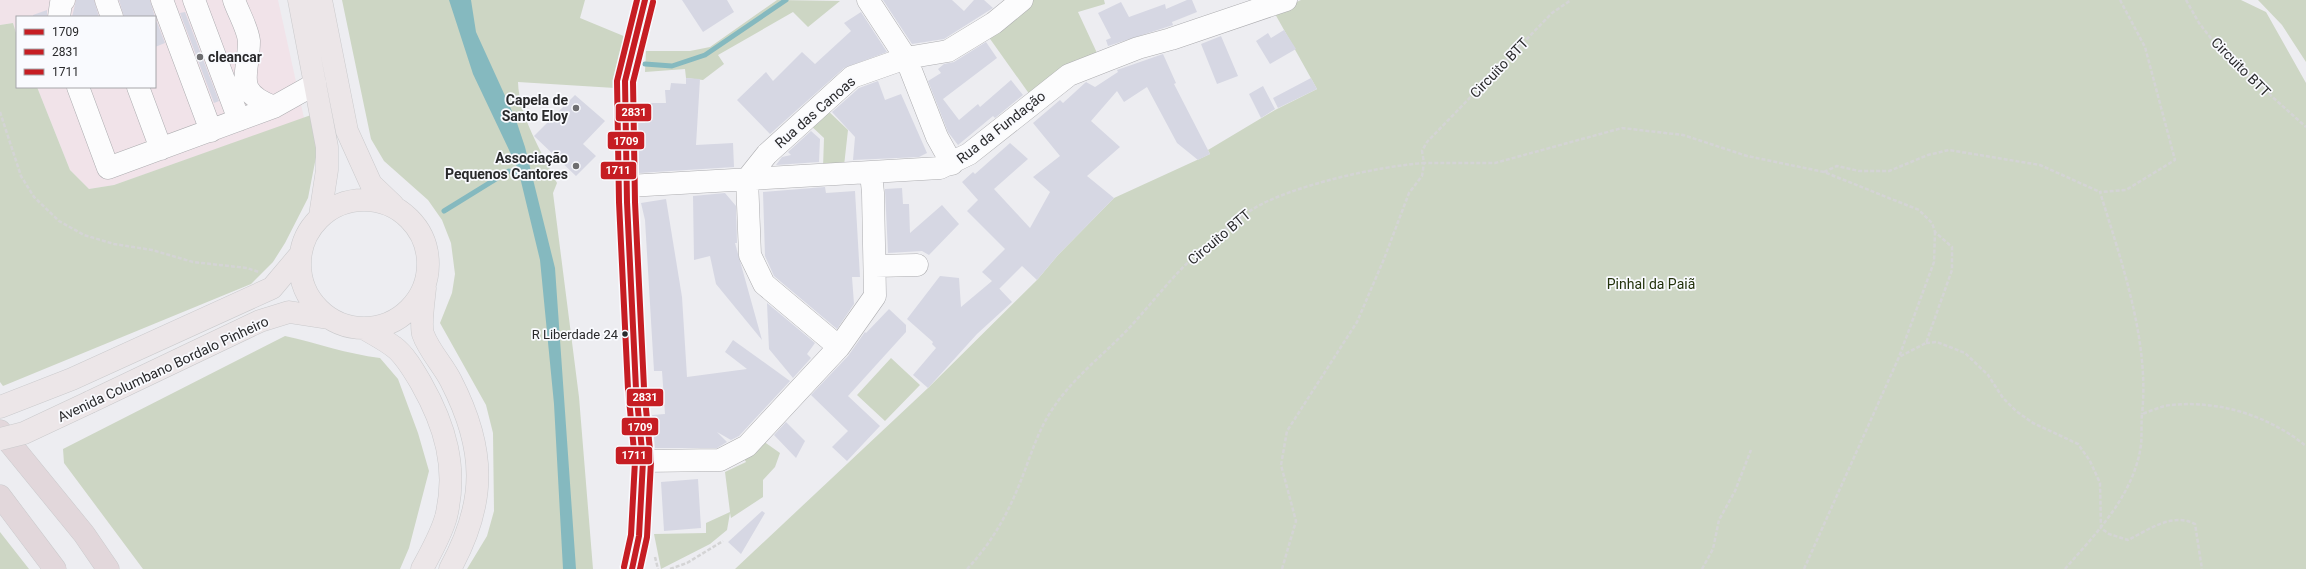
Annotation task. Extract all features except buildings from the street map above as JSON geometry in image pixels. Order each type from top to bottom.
[{"type":"highway","points":[[0,431],[84,534],[108,569]]},
{"type":"highway","points":[[0,496],[55,569]]},
{"type":"main road","points":[[299,0],[327,147],[327,170],[320,216]]},
{"type":"main road","points":[[321,0],[347,131],[371,184],[411,220],[421,234],[427,251],[428,268],[425,286],[423,333],[450,379],[465,410],[473,437],[478,471],[474,517],[450,569]]},
{"type":"main road","points":[[632,569],[640,536],[643,461],[636,389],[627,202],[628,186],[625,129],[625,81],[645,0]]},
{"type":"main road","points":[[397,208],[371,200],[349,201],[334,207],[320,216],[310,228],[303,241],[299,256],[300,274],[305,291],[314,306],[328,318],[346,326],[365,329],[384,326],[402,317],[416,303],[425,286]]},
{"type":"main road","name":"Avenida Columbano Bordalo Pinheiro","points":[[0,407],[72,379],[272,288],[299,256]]},
{"type":"main road","name":"Avenida Columbano Bordalo Pinheiro","points":[[0,438],[24,433],[260,321],[288,312],[328,318]]},
{"type":"main road","points":[[365,329],[394,347],[414,371],[442,427],[451,477],[449,498],[446,517],[422,569]]},
{"type":"street","points":[[59,16],[61,3],[64,0]]},
{"type":"street","points":[[106,0],[112,16]]},
{"type":"street","points":[[162,0],[207,121]]},
{"type":"street","points":[[194,0],[235,110]]},
{"type":"street","points":[[234,0],[249,40],[245,75],[247,86],[252,96],[274,107]]},
{"type":"street","points":[[868,0],[906,58],[937,137],[952,164]]},
{"type":"street","name":"Rua das Canoas","points":[[747,179],[767,154],[852,77],[906,58],[948,51],[994,23],[1022,0]]},
{"type":"street","name":"Rua da Fundação","points":[[628,186],[940,168],[952,164],[969,154],[1069,75],[1138,48],[1171,39],[1286,0]]},
{"type":"street","points":[[78,88],[108,168],[161,149],[207,121],[235,110],[274,107],[315,84]]},
{"type":"street","points":[[138,88],[161,149]]},
{"type":"street","points":[[643,461],[720,460],[747,446],[839,347],[875,296],[873,193],[871,173]]},
{"type":"street","points":[[747,179],[750,255],[764,284],[839,347]]},
{"type":"street","points":[[875,266],[917,264]]},
{"type":"path","name":"Circuito BTT","points":[[967,569],[989,543],[1006,515],[1037,435],[1062,394],[1091,362],[1130,326],[1196,255],[1254,209],[1282,196],[1340,177],[1406,164],[1424,163],[1422,151],[1427,142],[1541,24],[1571,0]]},
{"type":"path","points":[[1824,172],[1836,166],[1859,171],[1889,171],[1928,155],[1949,150],[2040,165],[2100,192],[2126,190],[2175,160],[2145,47],[2120,0]]},
{"type":"path","name":"Circuito BTT","points":[[2186,0],[2199,22],[2221,51],[2306,127]]},
{"type":"path","points":[[0,112],[21,176],[34,197],[59,221],[84,235],[114,244],[152,250],[193,262],[247,268],[260,273]]},
{"type":"path","points":[[1282,569],[1296,521],[1281,465],[1287,431],[1357,322],[1384,259],[1409,192],[1422,176],[1424,163],[1495,163],[1622,128],[1683,135],[1747,156],[1824,172],[1919,210],[1932,223],[1935,232],[1934,262],[1899,357],[1804,569]]},
{"type":"path","points":[[2065,569],[2101,528],[2116,507],[2131,479],[2140,445],[2144,392],[2138,337],[2120,260],[2100,192]]},
{"type":"path","points":[[1926,343],[1952,270],[1952,247],[1935,232]]},
{"type":"path","points":[[1899,357],[1926,343],[1937,342],[1965,353],[1988,375],[2002,398],[2016,411],[2033,423],[2078,444],[2090,461],[2100,483],[2101,528]]},
{"type":"path","points":[[2142,414],[2169,405],[2184,404],[2198,404],[2233,409],[2266,422],[2306,446]]},
{"type":"path","points":[[1702,569],[1714,549],[1719,520],[1735,491],[1751,450]]},
{"type":"path","points":[[2101,528],[2109,534],[2128,540],[2168,521],[2185,518],[2195,524],[2202,569]]},
{"type":"path","points":[[670,569],[686,562],[723,540]]},
{"type":"shaded area","points":[[0,0],[278,0],[304,118],[114,185],[89,189],[70,170],[37,88],[156,88],[156,16],[16,16],[16,33],[13,23],[0,25]]},
{"type":"green space","points":[[342,0],[585,0],[580,18],[626,37],[615,88],[518,82],[522,108],[532,134],[557,183],[553,193],[579,397],[593,569],[467,569],[487,536],[494,511],[493,433],[486,405],[440,323],[452,293],[455,274],[451,243],[442,220],[428,200],[384,161],[371,139]]},
{"type":"green space","points":[[777,0],[840,1],[808,27],[793,12],[718,55],[724,64],[703,80],[686,78],[685,69],[645,72],[646,51],[690,51],[710,47]]},
{"type":"green space","points":[[1031,0],[1104,0],[1105,4],[1078,12],[1097,53],[1076,60],[1030,95],[988,36]]},
{"type":"green space","name":"Pinhal da Paiã","points":[[1301,0],[2241,0],[2266,12],[2306,83],[2306,569],[735,569],[928,388],[1037,280],[1058,255],[1114,198],[1210,154],[1208,150],[1275,110],[1317,89],[1274,12]]},
{"type":"green space","points":[[2258,0],[2306,0],[2306,62],[2282,25]]},
{"type":"green space","points":[[13,23],[16,33],[16,88],[37,88],[70,170],[89,189],[114,185],[311,115],[317,152],[308,198],[285,243],[273,262],[251,284],[3,386],[0,382],[0,25]]},
{"type":"green space","points":[[824,107],[848,130],[844,166],[823,168],[824,138],[808,123]]},
{"type":"green space","points":[[285,336],[344,351],[380,358],[398,379],[418,433],[429,471],[409,548],[400,569],[143,569],[64,463],[63,449]]},
{"type":"green space","points":[[891,358],[920,385],[885,421],[857,395]]},
{"type":"green space","points":[[763,441],[780,453],[775,467],[763,480],[763,497],[731,518],[730,513],[727,530],[710,544],[661,569],[654,534],[706,533],[706,523],[730,512],[725,472],[746,462],[742,455]]},
{"type":"green space","points":[[0,532],[29,569],[0,569]]},
{"type":"water","points":[[449,0],[471,0],[476,32],[516,120],[525,147],[555,268],[576,569],[563,569],[554,404],[540,260],[518,169],[473,74]]},
{"type":"waterway","points":[[645,64],[672,66],[705,55],[786,0]]},
{"type":"waterway","points":[[444,211],[509,171],[525,177]]},
{"type":"transit line","name":"1711","points":[[624,567],[631,535],[635,461],[628,389],[619,202],[617,81],[637,0]]},
{"type":"transit line","name":"1709","points":[[632,569],[639,536],[643,461],[636,389],[627,202],[625,81],[645,0]]},
{"type":"transit line","name":"2831","points":[[640,569],[647,537],[651,461],[644,388],[635,202],[633,82],[653,2]]},
{"type":"place","name":"cleancar","points":[[200,57]]},
{"type":"place","name":"Capela de Santo Eloy","points":[[576,108]]},
{"type":"place","name":"Associação Pequenos Cantores","points":[[576,166]]},
{"type":"place","name":"R Liberdade 24","points":[[625,334]]}]
